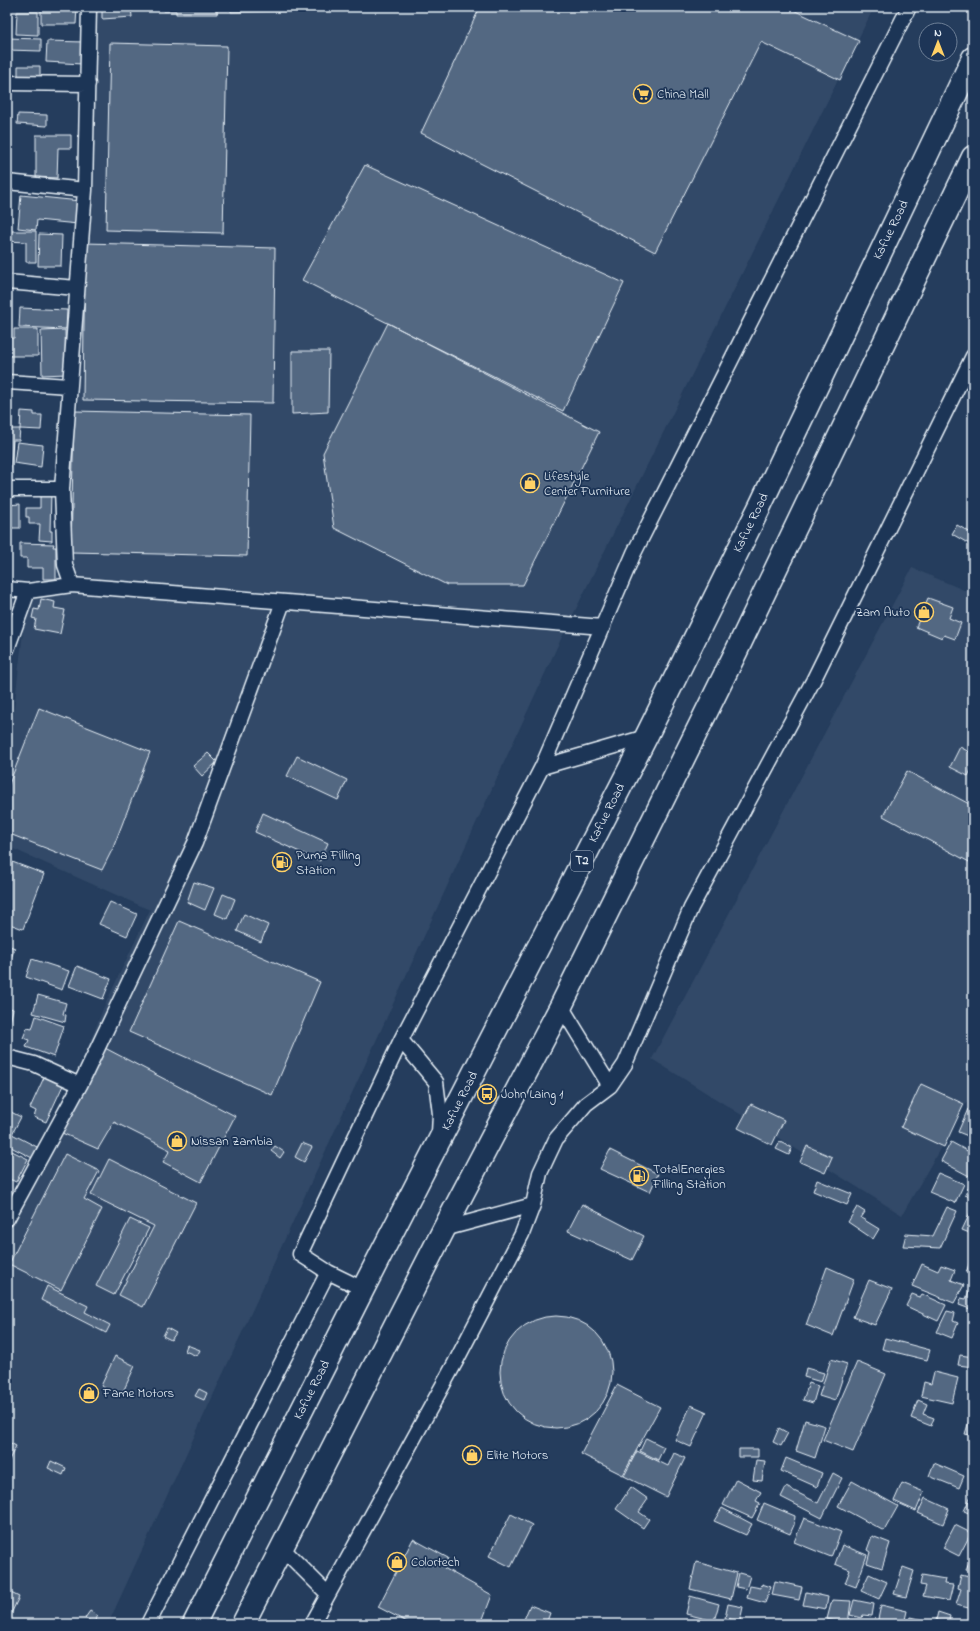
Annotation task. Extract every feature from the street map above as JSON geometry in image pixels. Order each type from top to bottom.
[{"type":"main road","name":"Kafue Road","points":[[194,1624],[363,1289],[646,737],[760,504],[973,58]]},
{"type":"main road","points":[[243,1624],[444,1229],[561,1006],[736,652],[973,157]]},
{"type":"street","points":[[72,585],[65,565],[62,489],[85,190],[89,7]]},
{"type":"street","points":[[363,1289],[328,1272],[300,1254],[401,1040],[542,767],[634,553],[909,7]]},
{"type":"street","points":[[7,83],[88,84]]},
{"type":"street","points":[[7,182],[85,190]]},
{"type":"street","points":[[7,282],[77,288]]},
{"type":"street","points":[[312,1624],[458,1356],[522,1234],[533,1205],[540,1173],[556,1139],[586,1104],[610,1086],[625,1064],[691,908],[813,681],[973,356]]},
{"type":"street","points":[[7,382],[69,386]]},
{"type":"street","points":[[7,489],[62,489]]},
{"type":"street","points":[[7,589],[28,591],[72,585],[603,628]]},
{"type":"street","points":[[7,649],[28,591]]},
{"type":"street","points":[[7,1218],[80,1085],[195,843],[283,602]]},
{"type":"street","points":[[542,767],[646,737]]},
{"type":"street","points":[[561,1006],[610,1086]]},
{"type":"street","points":[[401,1040],[436,1082],[440,1114],[438,1144]]},
{"type":"street","points":[[7,1057],[34,1064],[80,1085]]},
{"type":"street","points":[[444,1229],[533,1205]]},
{"type":"street","points":[[148,1624],[328,1272]]},
{"type":"street","points":[[282,1548],[328,1594]]},
{"type":"shaded area","points":[[89,7],[874,7],[557,647],[108,1624],[7,1624],[7,1219],[82,1063],[103,1009],[150,910],[7,846],[7,771],[26,606],[74,560]]},
{"type":"shaded area","points":[[912,568],[973,594],[973,1091],[902,1215],[652,1059]]},
{"type":"building","points":[[41,7],[77,7],[76,24],[41,24]]},
{"type":"building","points":[[102,7],[131,7],[132,17],[102,19]]},
{"type":"building","points":[[164,7],[228,7],[228,10],[217,10],[217,14],[176,14],[176,11],[164,11]]},
{"type":"building","points":[[231,7],[303,7],[303,11],[231,12]]},
{"type":"building","points":[[319,7],[349,7],[349,10],[319,11]]},
{"type":"building","points":[[480,7],[787,7],[859,41],[840,80],[761,42],[655,252],[421,133]]},
{"type":"building","points":[[17,12],[38,12],[38,35],[16,34]]},
{"type":"building","points":[[7,38],[41,39],[41,51],[7,50]]},
{"type":"building","points":[[47,41],[84,42],[82,64],[46,62]]},
{"type":"building","points":[[110,43],[227,46],[223,233],[106,230]]},
{"type":"building","points":[[18,66],[40,66],[40,77],[18,77]]},
{"type":"building","points":[[18,114],[47,115],[47,126],[17,124]]},
{"type":"building","points":[[36,135],[71,135],[71,148],[58,148],[57,178],[36,177]]},
{"type":"building","points":[[365,165],[624,283],[563,411],[302,280]]},
{"type":"building","points":[[21,195],[80,201],[78,224],[37,220],[36,230],[18,228]]},
{"type":"building","points":[[7,231],[36,231],[36,262],[26,262],[26,242],[7,241]]},
{"type":"building","points":[[39,234],[62,235],[61,266],[38,266]]},
{"type":"building","points":[[85,243],[275,248],[273,403],[83,400]]},
{"type":"building","points":[[20,308],[67,310],[66,329],[19,327]]},
{"type":"building","points":[[388,323],[599,432],[523,585],[447,585],[334,528],[323,453]]},
{"type":"building","points":[[14,329],[38,329],[38,356],[8,356],[9,338],[14,338]]},
{"type":"building","points":[[65,330],[66,374],[42,375],[41,331]]},
{"type":"building","points":[[292,351],[329,351],[328,412],[292,414]]},
{"type":"building","points":[[7,384],[10,385],[8,413],[7,413]]},
{"type":"building","points":[[21,411],[34,412],[34,415],[42,415],[41,430],[20,429]]},
{"type":"building","points":[[74,411],[250,415],[247,556],[71,552]]},
{"type":"building","points":[[7,415],[12,416],[11,429],[20,429],[19,440],[13,440],[10,475],[7,475]]},
{"type":"building","points":[[17,442],[43,445],[41,467],[14,463]]},
{"type":"building","points":[[40,491],[51,492],[50,531],[52,531],[52,541],[39,540],[40,524],[29,524],[29,517],[26,517],[26,508],[40,508]]},
{"type":"building","points":[[20,504],[20,528],[7,528],[7,505]]},
{"type":"building","points":[[957,525],[973,534],[973,546],[952,534]]},
{"type":"building","points":[[20,543],[54,544],[53,547],[56,547],[56,579],[43,579],[43,568],[27,568],[27,558],[20,558]]},
{"type":"building","points":[[928,598],[953,607],[949,618],[961,623],[955,639],[944,635],[942,638],[916,627]]},
{"type":"building","points":[[41,599],[55,602],[54,608],[65,610],[60,634],[34,629],[36,619],[32,618],[34,609],[39,610]]},
{"type":"building","points":[[39,708],[150,752],[113,848],[102,870],[7,833],[7,789]]},
{"type":"building","points":[[960,747],[973,754],[973,766],[968,776],[950,767]]},
{"type":"building","points":[[208,753],[217,762],[202,776],[193,766]]},
{"type":"building","points":[[297,756],[347,780],[338,800],[287,776]]},
{"type":"building","points":[[907,771],[973,806],[973,864],[883,816]]},
{"type":"building","points":[[263,813],[328,843],[320,861],[255,832]]},
{"type":"building","points":[[7,860],[44,874],[23,929],[7,923]]},
{"type":"building","points":[[194,882],[214,888],[205,910],[187,902]]},
{"type":"building","points":[[223,894],[235,899],[227,919],[215,914]]},
{"type":"building","points":[[110,902],[137,914],[127,936],[99,924]]},
{"type":"building","points":[[244,914],[268,925],[261,942],[237,931]]},
{"type":"building","points":[[179,921],[320,982],[272,1095],[129,1032]]},
{"type":"building","points":[[7,945],[15,948],[7,968]]},
{"type":"building","points":[[32,959],[69,971],[62,990],[26,977]]},
{"type":"building","points":[[77,966],[111,979],[103,999],[69,986]]},
{"type":"building","points":[[38,995],[66,1003],[63,1014],[66,1015],[65,1022],[33,1013]]},
{"type":"building","points":[[7,1007],[13,1009],[8,1032],[7,1032]]},
{"type":"building","points":[[36,1016],[64,1026],[54,1057],[26,1047],[29,1040],[23,1038],[27,1028],[32,1029]]},
{"type":"building","points":[[105,1048],[235,1116],[201,1182],[163,1162],[170,1150],[114,1122],[98,1149],[62,1133]]},
{"type":"building","points":[[46,1073],[65,1081],[46,1122],[34,1117],[36,1111],[30,1108]]},
{"type":"building","points":[[921,1084],[964,1104],[944,1147],[901,1127]]},
{"type":"building","points":[[751,1104],[784,1120],[772,1145],[738,1128]]},
{"type":"building","points":[[968,1109],[973,1111],[973,1138],[958,1132]]},
{"type":"building","points":[[7,1110],[21,1117],[12,1134],[39,1148],[34,1159],[9,1146],[7,1150]]},
{"type":"building","points":[[780,1142],[792,1148],[789,1155],[776,1149]]},
{"type":"building","points":[[951,1142],[973,1154],[973,1169],[969,1176],[941,1161]]},
{"type":"building","points":[[302,1143],[312,1147],[304,1162],[295,1157]]},
{"type":"building","points":[[275,1146],[284,1152],[280,1158],[271,1151]]},
{"type":"building","points":[[807,1146],[832,1157],[825,1173],[800,1162]]},
{"type":"building","points":[[610,1150],[658,1174],[650,1192],[600,1169]]},
{"type":"building","points":[[12,1151],[28,1159],[16,1182],[7,1178],[7,1160]]},
{"type":"building","points":[[65,1154],[99,1171],[84,1199],[102,1209],[61,1290],[9,1264]]},
{"type":"building","points":[[109,1159],[196,1203],[143,1307],[119,1295],[154,1226],[91,1195]]},
{"type":"building","points":[[938,1173],[964,1184],[955,1203],[929,1192]]},
{"type":"building","points":[[817,1180],[852,1194],[847,1205],[813,1191]]},
{"type":"building","points":[[973,1180],[973,1198],[965,1195]]},
{"type":"building","points":[[582,1204],[644,1236],[632,1260],[568,1231]]},
{"type":"building","points":[[857,1207],[865,1212],[861,1218],[879,1229],[873,1239],[848,1222]]},
{"type":"building","points":[[947,1207],[957,1211],[940,1248],[903,1246],[906,1234],[933,1236]]},
{"type":"building","points":[[970,1213],[973,1214],[972,1234],[962,1230]]},
{"type":"building","points":[[130,1219],[149,1228],[114,1295],[96,1286]]},
{"type":"building","points":[[973,1255],[973,1276],[966,1273]]},
{"type":"building","points":[[922,1264],[938,1271],[941,1265],[955,1270],[951,1280],[964,1285],[954,1303],[912,1286]]},
{"type":"building","points":[[827,1267],[854,1279],[833,1336],[806,1325]]},
{"type":"building","points":[[869,1280],[892,1289],[875,1325],[853,1317]]},
{"type":"building","points":[[47,1286],[88,1306],[85,1312],[110,1325],[106,1333],[41,1300]]},
{"type":"building","points":[[969,1291],[973,1292],[973,1310],[959,1305],[961,1298],[966,1299]]},
{"type":"building","points":[[912,1294],[920,1297],[922,1294],[946,1305],[938,1321],[906,1306]]},
{"type":"building","points":[[947,1311],[955,1313],[953,1321],[958,1323],[952,1338],[937,1332]]},
{"type":"building","points":[[556,1316],[577,1321],[587,1326],[595,1333],[602,1341],[607,1351],[612,1372],[607,1393],[602,1403],[595,1411],[587,1418],[577,1423],[556,1428],[535,1423],[525,1418],[517,1411],[510,1403],[505,1393],[500,1372],[505,1351],[510,1341],[517,1333],[525,1326],[535,1321]]},
{"type":"building","points":[[167,1328],[176,1333],[171,1340],[163,1336]]},
{"type":"building","points":[[885,1338],[930,1350],[927,1360],[882,1349]]},
{"type":"building","points":[[187,1345],[200,1350],[197,1356],[185,1351]]},
{"type":"building","points":[[960,1355],[973,1357],[973,1367],[958,1365]]},
{"type":"building","points":[[115,1356],[135,1366],[121,1396],[101,1386]]},
{"type":"building","points":[[831,1359],[847,1364],[835,1401],[819,1396]]},
{"type":"building","points":[[857,1362],[886,1374],[853,1452],[823,1440]]},
{"type":"building","points":[[806,1368],[824,1373],[821,1382],[804,1377]]},
{"type":"building","points":[[934,1372],[958,1378],[952,1403],[921,1396],[924,1382],[931,1384]]},
{"type":"building","points":[[809,1383],[818,1386],[813,1403],[803,1400]]},
{"type":"building","points":[[617,1385],[660,1407],[623,1475],[581,1454]]},
{"type":"building","points":[[199,1389],[207,1393],[204,1400],[195,1396]]},
{"type":"building","points":[[918,1400],[927,1404],[923,1414],[934,1418],[931,1426],[911,1418]]},
{"type":"building","points":[[691,1405],[707,1412],[691,1447],[675,1440]]},
{"type":"building","points":[[970,1418],[973,1419],[973,1436],[965,1434]]},
{"type":"building","points":[[805,1420],[825,1426],[815,1458],[796,1451]]},
{"type":"building","points":[[779,1428],[788,1433],[781,1446],[773,1442]]},
{"type":"building","points":[[646,1438],[664,1447],[658,1460],[640,1451]]},
{"type":"building","points":[[7,1441],[16,1446],[7,1464]]},
{"type":"building","points":[[739,1449],[758,1449],[758,1457],[739,1457]]},
{"type":"building","points":[[637,1451],[668,1466],[674,1453],[685,1458],[666,1497],[624,1476]]},
{"type":"building","points":[[786,1458],[822,1473],[817,1487],[781,1471]]},
{"type":"building","points":[[756,1460],[765,1461],[762,1481],[753,1480]]},
{"type":"building","points":[[51,1461],[66,1468],[63,1475],[48,1468]]},
{"type":"building","points":[[934,1463],[964,1476],[959,1488],[929,1476]]},
{"type":"building","points":[[833,1473],[842,1478],[822,1518],[781,1497],[786,1487],[818,1503]]},
{"type":"building","points":[[736,1479],[761,1492],[756,1501],[760,1503],[752,1518],[723,1505]]},
{"type":"building","points":[[852,1481],[898,1506],[884,1531],[838,1506]]},
{"type":"building","points":[[902,1483],[924,1492],[916,1511],[894,1501]]},
{"type":"building","points":[[631,1487],[648,1499],[639,1512],[649,1519],[643,1528],[616,1509]]},
{"type":"building","points":[[973,1491],[973,1515],[964,1511]]},
{"type":"building","points":[[925,1498],[949,1509],[943,1524],[918,1513]]},
{"type":"building","points":[[764,1503],[795,1516],[794,1525],[790,1534],[757,1520]]},
{"type":"building","points":[[722,1508],[752,1524],[746,1535],[714,1521]]},
{"type":"building","points":[[511,1514],[532,1525],[511,1567],[489,1556]]},
{"type":"building","points":[[804,1518],[841,1532],[831,1557],[794,1542]]},
{"type":"building","points":[[955,1525],[971,1533],[959,1556],[943,1548]]},
{"type":"building","points":[[872,1536],[890,1543],[882,1568],[867,1563],[870,1552],[867,1550]]},
{"type":"building","points":[[413,1539],[448,1558],[444,1568],[492,1595],[481,1624],[411,1624],[378,1607]]},
{"type":"building","points":[[842,1545],[867,1555],[856,1587],[845,1583],[850,1570],[835,1564]]},
{"type":"building","points":[[973,1550],[973,1573],[966,1570]]},
{"type":"building","points":[[696,1562],[737,1573],[731,1599],[690,1589]]},
{"type":"building","points":[[903,1567],[914,1571],[906,1597],[894,1594]]},
{"type":"building","points":[[739,1573],[750,1576],[746,1589],[736,1587]]},
{"type":"building","points":[[869,1574],[887,1582],[879,1599],[861,1591]]},
{"type":"building","points":[[922,1575],[945,1579],[944,1584],[953,1585],[949,1601],[923,1596],[926,1586],[920,1585]]},
{"type":"building","points":[[961,1575],[973,1578],[973,1609],[956,1605],[961,1589],[958,1588]]},
{"type":"building","points":[[775,1581],[802,1587],[799,1600],[772,1595]]},
{"type":"building","points":[[762,1584],[771,1587],[765,1603],[747,1598],[750,1586],[761,1588]]},
{"type":"building","points":[[7,1591],[19,1597],[7,1622]]},
{"type":"building","points":[[806,1592],[828,1597],[826,1609],[803,1605]]},
{"type":"building","points":[[690,1596],[719,1604],[714,1621],[686,1614]]},
{"type":"building","points":[[832,1600],[851,1601],[848,1624],[827,1619]]},
{"type":"building","points":[[854,1600],[874,1604],[872,1616],[863,1615],[862,1618],[850,1615]]},
{"type":"building","points":[[728,1604],[743,1607],[740,1621],[725,1618]]},
{"type":"building","points":[[530,1605],[550,1613],[546,1624],[527,1624],[523,1622]]},
{"type":"building","points":[[881,1605],[907,1611],[904,1624],[877,1624]]},
{"type":"building","points":[[90,1611],[98,1616],[93,1623],[85,1618]]},
{"type":"building","points":[[938,1612],[950,1616],[948,1624],[936,1620]]},
{"type":"building","points":[[911,1617],[928,1621],[928,1624],[909,1624]]},
{"type":"place","name":"China Mall","points":[[643,94]]},
{"type":"place","name":"Lifestyle Center Furniture","points":[[530,483]]},
{"type":"place","name":"Zam Auto","points":[[924,612]]},
{"type":"place","name":"Puma Filling Station","points":[[282,862]]},
{"type":"place","name":"John Laing 1","points":[[487,1094]]},
{"type":"place","name":"Nissan Zambia","points":[[177,1141]]},
{"type":"place","name":"TotalEnergies Filling Station","points":[[639,1176]]},
{"type":"place","name":"Fame Motors","points":[[89,1393]]},
{"type":"place","name":"Elite Motors","points":[[472,1455]]},
{"type":"place","name":"Colortech","points":[[397,1562]]}]
